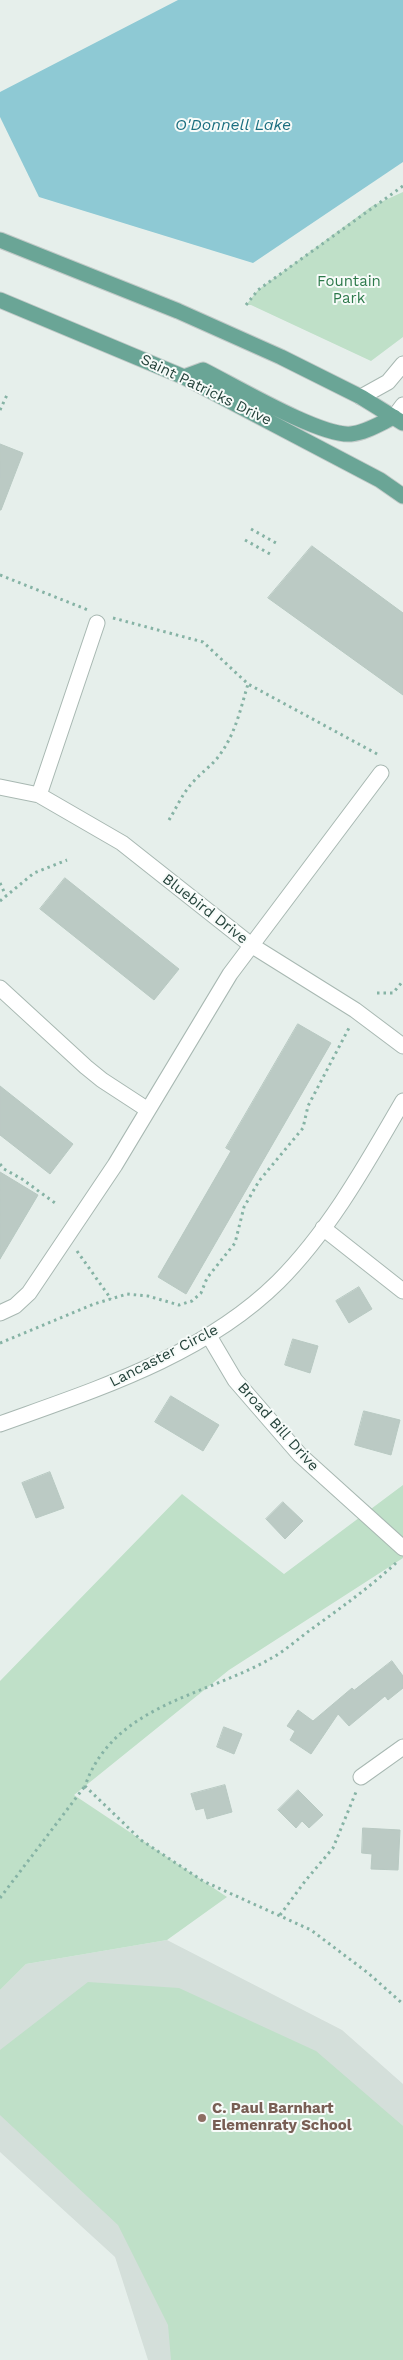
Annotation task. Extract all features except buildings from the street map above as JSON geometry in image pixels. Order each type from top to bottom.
[{"type":"main road","points":[[0,240],[52,259],[178,311],[281,357],[400,415]]},
{"type":"main road","name":"Saint Patricks Drive","points":[[0,300],[184,377],[380,480],[403,496]]},
{"type":"main road","points":[[184,377],[203,370],[317,427],[340,435],[354,434],[400,415]]},
{"type":"street","points":[[362,397],[388,382],[403,364]]},
{"type":"street","points":[[39,795],[100,617]]},
{"type":"street","points":[[0,1313],[14,1306],[29,1293],[115,1165],[228,977],[381,774]]},
{"type":"street","name":"Bluebird Drive","points":[[0,787],[39,795],[122,843],[251,945],[358,1012],[403,1046]]},
{"type":"street","points":[[0,988],[96,1076],[148,1110]]},
{"type":"street","name":"Lancaster Circle","points":[[0,1424],[116,1382],[209,1336],[248,1308],[278,1282],[301,1258],[323,1228],[403,1101]]},
{"type":"street","points":[[323,1228],[403,1291]]},
{"type":"street","name":"Broad Bill Drive","points":[[209,1336],[236,1380],[300,1456],[401,1554]]},
{"type":"street","points":[[361,1777],[403,1747]]},
{"type":"path","points":[[246,305],[258,290],[403,186]]},
{"type":"path","points":[[0,410],[7,395]]},
{"type":"path","points":[[251,529],[276,543]]},
{"type":"path","points":[[244,540],[270,554]]},
{"type":"path","points":[[0,575],[100,617],[203,642],[248,684],[381,757]]},
{"type":"path","points":[[169,820],[186,790],[206,772],[222,752],[236,726],[248,684]]},
{"type":"path","points":[[0,901],[34,873],[67,860]]},
{"type":"path","points":[[0,883],[6,896]]},
{"type":"path","points":[[377,993],[393,993],[403,981]]},
{"type":"path","points":[[0,1344],[127,1294],[148,1296],[179,1305],[192,1301],[201,1293],[207,1278],[235,1244],[244,1206],[259,1181],[303,1128],[308,1106],[358,1012]]},
{"type":"path","points":[[0,1164],[55,1203]]},
{"type":"path","points":[[67,1237],[111,1299]]},
{"type":"path","points":[[0,1898],[86,1786],[90,1772],[104,1751],[134,1722],[168,1703],[270,1659],[371,1586],[401,1554]]},
{"type":"path","points":[[280,1916],[306,1880],[333,1848],[361,1777]]},
{"type":"path","points":[[86,1786],[94,1797],[141,1840],[204,1881],[311,1930],[368,1973],[403,2004]]},
{"type":"shaded area","name":"C. Paul Barnhart Elemenraty School","points":[[167,1940],[342,2030],[403,2084],[403,2360],[148,2360],[115,2257],[0,2152],[0,1990],[26,1964]]},
{"type":"green space","name":"Fountain Park","points":[[403,192],[403,337],[371,361],[251,305],[246,305],[258,290],[372,206]]},
{"type":"green space","points":[[403,1485],[403,1558],[229,1670],[74,1795],[227,1897],[167,1940],[26,1964],[0,1990],[0,1681],[182,1494],[284,1574]]},
{"type":"green space","name":"C. Paul Barnhart Elemenraty School","points":[[88,1982],[179,1988],[316,2051],[403,2126],[403,2360],[171,2360],[168,2325],[118,2225],[0,2115],[0,2050]]},
{"type":"water","name":"O'Donnell Lake","points":[[178,0],[403,0],[403,162],[253,263],[39,197],[0,117],[0,92]]},
{"type":"place","name":"C. Paul Barnhart Elemenraty School","points":[[202,2118]]}]
